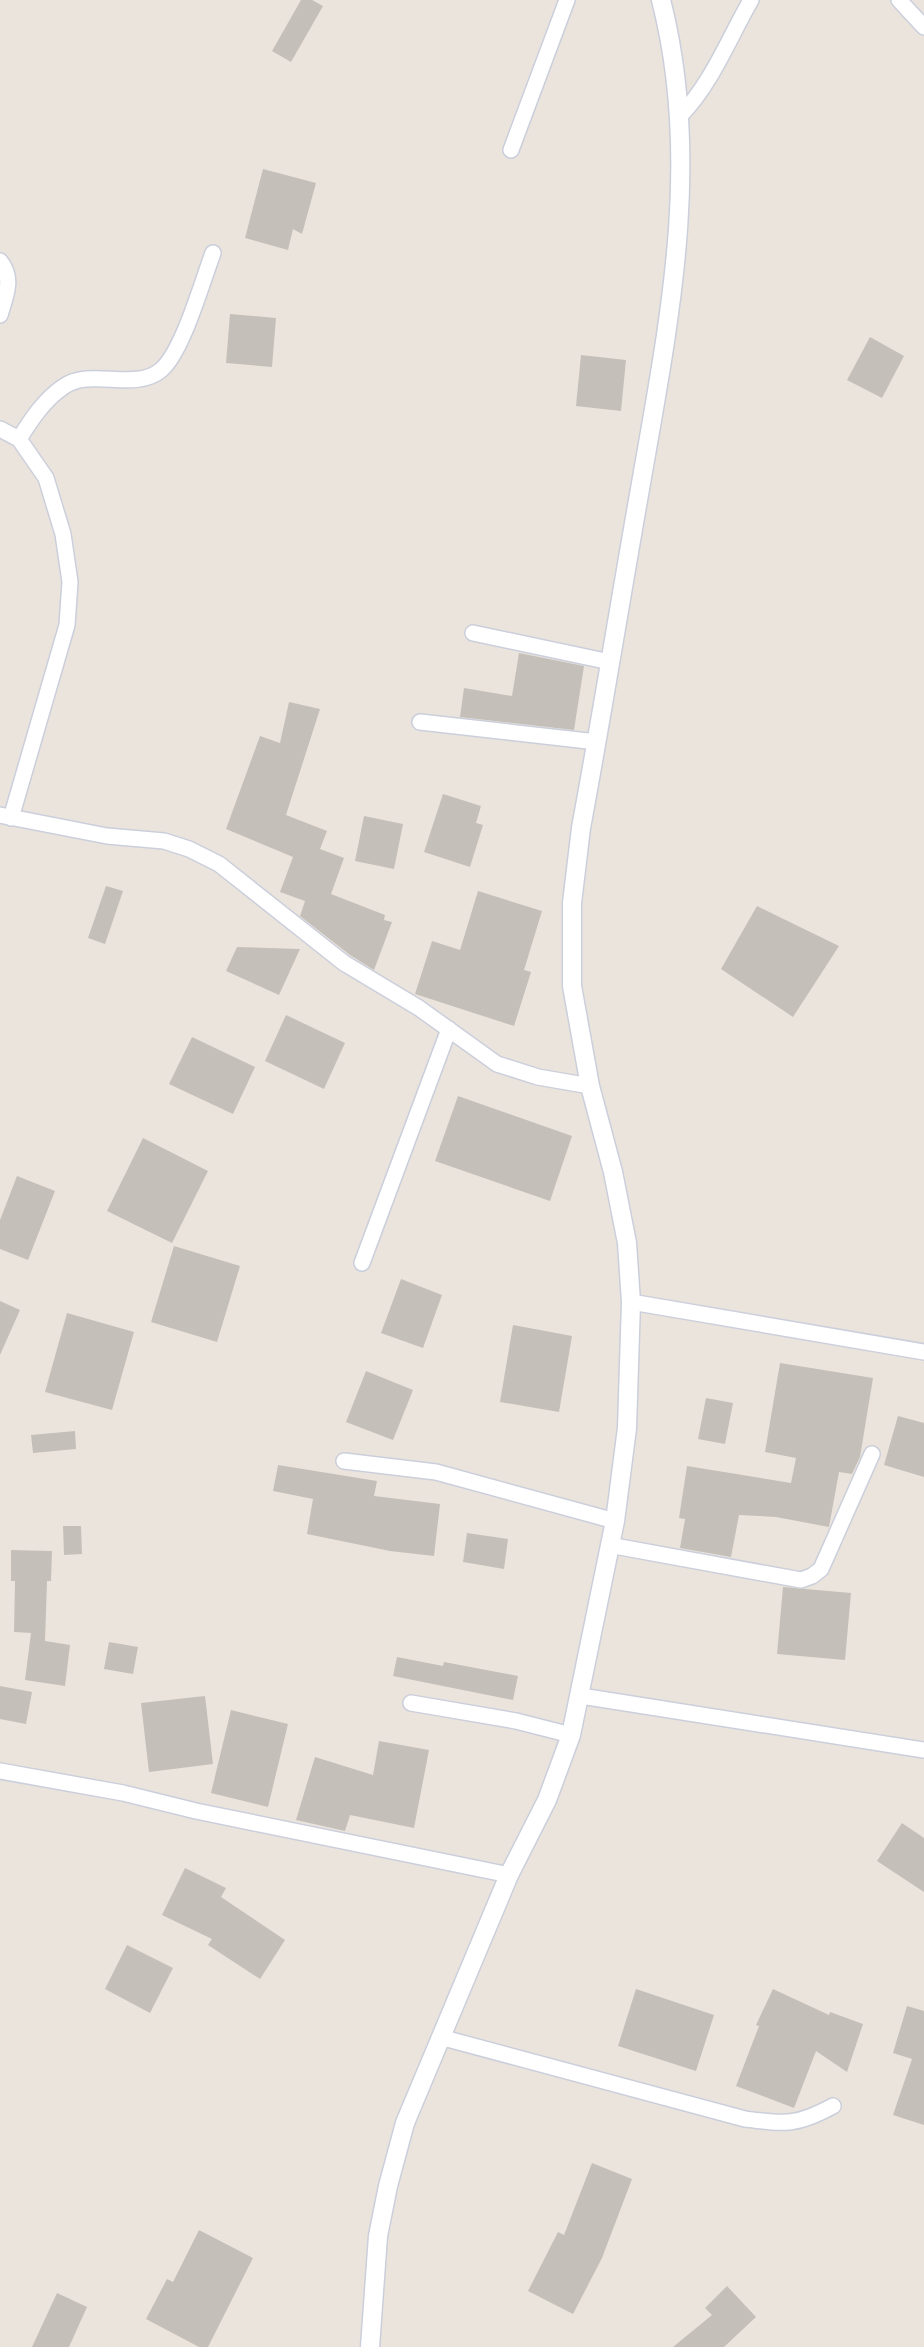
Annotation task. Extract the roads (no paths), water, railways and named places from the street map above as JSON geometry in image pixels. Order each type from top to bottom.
[{"type":"street","points":[[511,150],[567,0]]},
{"type":"street","points":[[370,2347],[378,2236],[388,2186],[405,2123],[509,1875],[548,1800],[571,1735],[581,1696],[615,1521],[627,1428],[631,1302],[627,1243],[613,1172],[590,1086],[572,986],[572,903],[581,828],[666,339],[676,264],[682,169],[680,116],[661,0]]},
{"type":"street","points":[[680,116],[694,101],[714,71],[751,0]]},
{"type":"street","points":[[899,0],[924,27]]},
{"type":"street","points":[[19,439],[39,409],[64,386],[79,380],[140,378],[160,371],[175,351],[213,253]]},
{"type":"street","points":[[0,261],[8,271],[8,288],[0,315]]},
{"type":"street","points":[[0,429],[19,439],[46,478],[63,534],[70,582],[67,625],[5,817],[108,836],[164,841],[189,849],[219,864],[344,963],[419,1008],[497,1064],[538,1077],[590,1086]]},
{"type":"street","points":[[473,633],[610,662]]},
{"type":"street","points":[[420,722],[597,742]]},
{"type":"street","points":[[362,1263],[448,1029]]},
{"type":"street","points":[[631,1302],[924,1352]]},
{"type":"street","points":[[609,1545],[801,1580],[821,1569],[872,1454]]},
{"type":"street","points":[[344,1461],[436,1472],[615,1521]]},
{"type":"street","points":[[581,1696],[924,1750]]},
{"type":"street","points":[[411,1703],[516,1721],[571,1735]]},
{"type":"street","points":[[0,1771],[123,1792],[196,1811],[509,1875]]},
{"type":"street","points":[[440,2037],[745,2119],[787,2124],[810,2118],[832,2106]]}]
